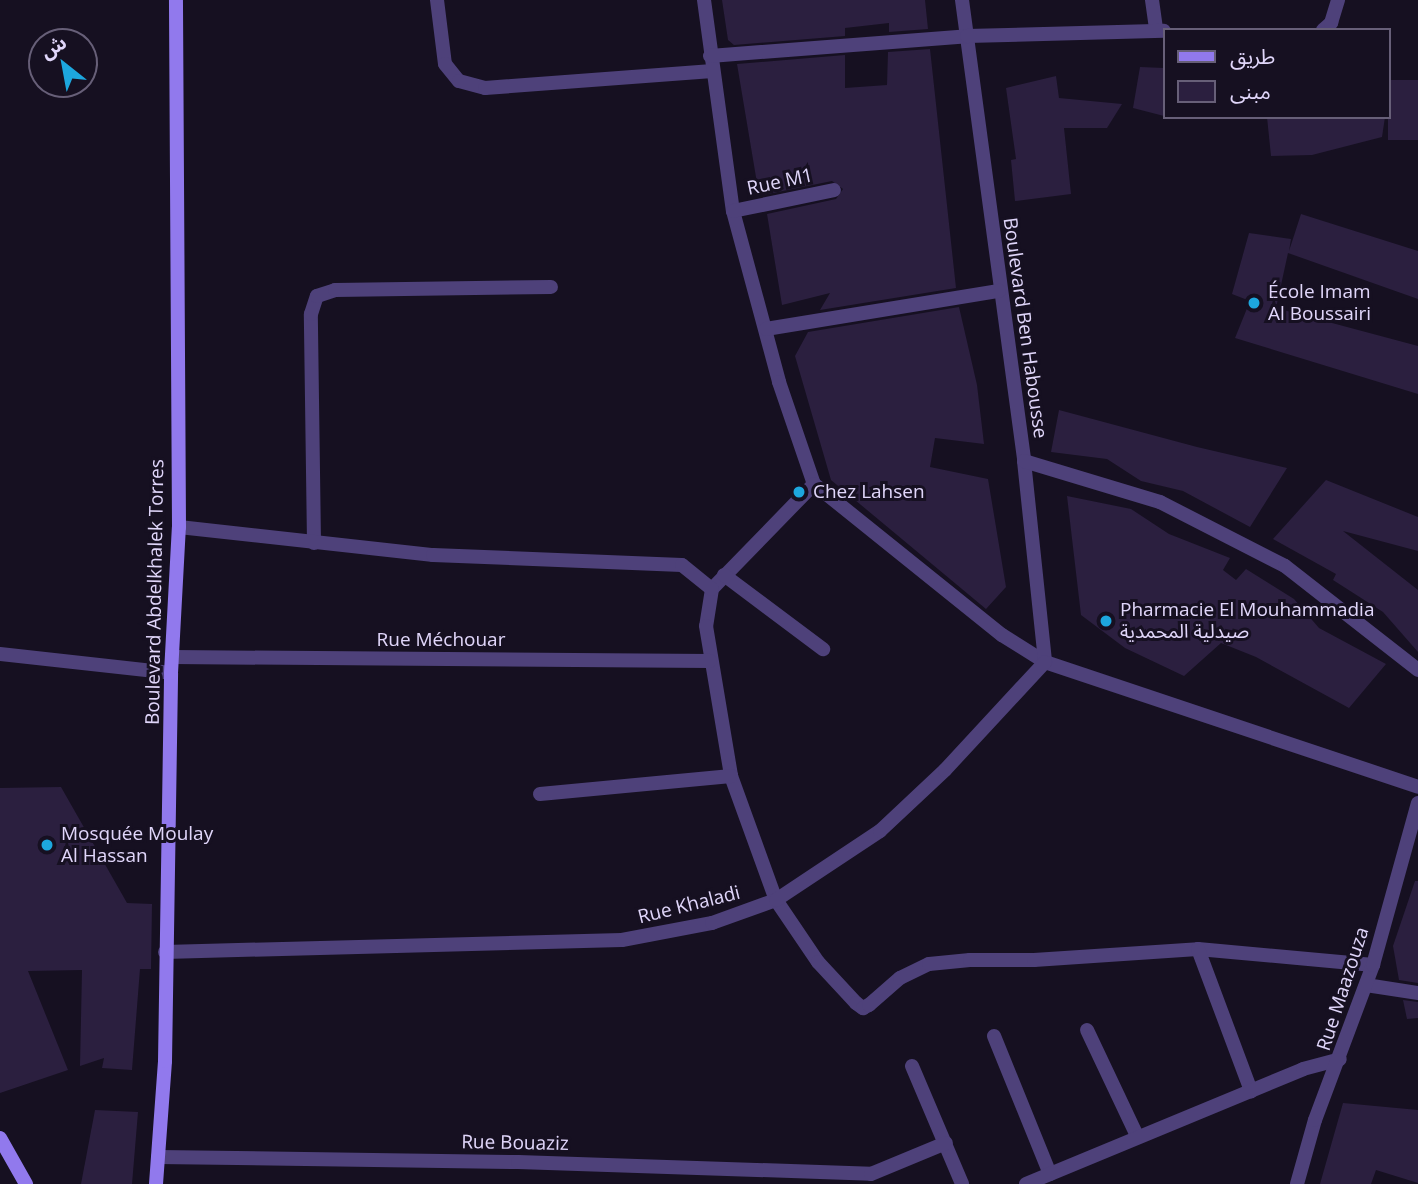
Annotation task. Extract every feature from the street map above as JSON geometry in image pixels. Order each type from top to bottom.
[{"type":"main road","name":"Boulevard Abdelkhalek Torres","points":[[156,1184],[172,657],[179,527],[176,0]]},
{"type":"main road","points":[[0,1138],[26,1184]]},
{"type":"street","points":[[437,0],[446,64],[459,81],[485,88],[967,36],[1160,30],[1152,0]]},
{"type":"street","points":[[704,0],[733,211],[814,484],[1002,635],[1045,662],[1418,788]]},
{"type":"street","name":"Boulevard Ben Habousse","points":[[962,0],[1024,461],[1045,662]]},
{"type":"street","points":[[1325,28],[1331,23],[1338,0]]},
{"type":"street","name":"Rue M1","points":[[733,211],[834,190]]},
{"type":"street","points":[[314,543],[311,314],[317,296],[335,290],[551,288]]},
{"type":"street","points":[[766,329],[999,290]]},
{"type":"street","points":[[1024,461],[1160,502],[1284,566],[1418,670]]},
{"type":"street","points":[[814,484],[712,589],[706,626],[731,776],[776,900],[818,962],[863,1008],[900,978],[929,964],[1198,950],[1373,965]]},
{"type":"street","points":[[179,527],[433,555],[682,565],[712,589]]},
{"type":"street","points":[[724,575],[823,649]]},
{"type":"street","points":[[0,654],[172,673]]},
{"type":"street","name":"Rue Méchouar","points":[[172,657],[710,661]]},
{"type":"street","name":"Rue Khaladi","points":[[165,952],[622,940],[712,923],[776,900],[880,831],[945,770],[1045,662]]},
{"type":"street","points":[[540,794],[731,776]]},
{"type":"street","name":"Rue Maazouza","points":[[1297,1184],[1315,1120],[1373,965],[1418,803]]},
{"type":"street","points":[[1198,950],[1251,1091]]},
{"type":"street","points":[[1366,985],[1418,993]]},
{"type":"street","points":[[1087,1030],[1137,1136]]},
{"type":"street","points":[[994,1036],[1050,1174]]},
{"type":"street","points":[[1026,1184],[1137,1136],[1340,1059]]},
{"type":"street","points":[[912,1066],[962,1184]]},
{"type":"street","points":[[873,1179],[946,1143]]},
{"type":"street","name":"Rue Bouaziz","points":[[158,1157],[518,1162],[873,1179]]},
{"type":"building","points":[[722,0],[925,0],[928,29],[889,32],[889,23],[845,28],[845,36],[734,45],[728,40]]},
{"type":"building","points":[[930,49],[956,288],[820,310],[830,293],[782,305],[767,214],[836,199],[843,189],[832,181],[763,195],[758,189],[737,64],[845,55],[845,88],[887,85],[888,52]]},
{"type":"building","points":[[1140,67],[1162,68],[1162,115],[1133,108]]},
{"type":"building","points":[[1056,76],[1059,98],[1122,104],[1107,128],[1064,128],[1071,194],[1015,201],[1011,160],[1016,159],[1006,88]]},
{"type":"building","points":[[1390,80],[1418,80],[1418,140],[1388,140]]},
{"type":"building","points":[[1267,119],[1385,119],[1382,137],[1312,155],[1271,156]]},
{"type":"building","points":[[1301,214],[1418,251],[1418,299],[1288,253],[1276,308],[1418,346],[1418,394],[1235,338],[1250,301],[1232,294],[1249,233],[1291,239],[1289,251]]},
{"type":"building","points":[[959,307],[977,385],[984,444],[935,438],[930,467],[988,479],[1006,587],[986,609],[831,480],[795,356],[808,332]]},
{"type":"building","points":[[1059,410],[1287,468],[1250,527],[1183,491],[1141,481],[1107,459],[1051,452]]},
{"type":"building","points":[[1326,480],[1418,517],[1418,551],[1343,531],[1418,590],[1418,652],[1383,612],[1333,580],[1336,574],[1273,539]]},
{"type":"building","points":[[1067,496],[1131,509],[1169,534],[1230,558],[1223,570],[1236,580],[1246,569],[1294,599],[1319,628],[1386,664],[1349,708],[1256,657],[1221,643],[1184,676],[1125,648],[1081,615]]},
{"type":"building","name":"Mosquée Moulay Al Hassan","points":[[61,787],[127,903],[152,904],[151,969],[140,969],[132,1070],[102,1068],[104,1058],[80,1066],[82,970],[28,971],[68,1070],[0,1093],[0,788]]},
{"type":"building","points":[[1415,881],[1418,881],[1418,983],[1399,980],[1393,946]]},
{"type":"building","points":[[1403,1000],[1418,1002],[1418,1018],[1407,1019]]},
{"type":"building","points":[[1343,1103],[1418,1110],[1418,1183],[1376,1170],[1371,1184],[1320,1184]]},
{"type":"building","points":[[95,1110],[138,1112],[132,1184],[81,1184]]},
{"type":"place","name":"École Imam Al Boussairi","points":[[1254,303]]},
{"type":"place","name":"Chez Lahsen","points":[[799,492]]},
{"type":"place","name":"Pharmacie El Mouhammadia صيدلية المحمدية","points":[[1106,621]]},
{"type":"place","name":"Mosquée Moulay Al Hassan","points":[[47,845]]}]
